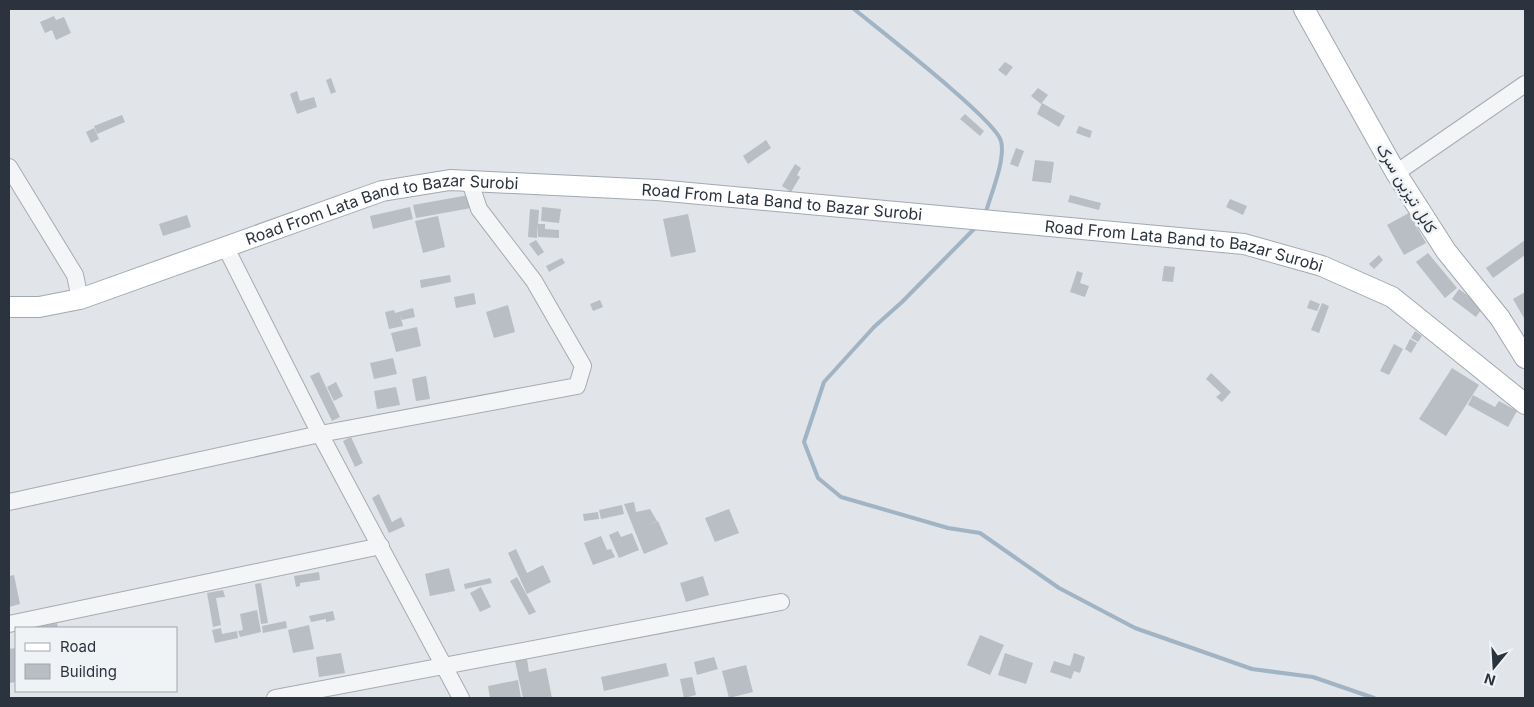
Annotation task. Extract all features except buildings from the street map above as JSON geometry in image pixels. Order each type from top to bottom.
[{"type":"main road","name":"کابل تیزین سرک","points":[[1304,9],[1396,173],[1446,251],[1500,318],[1525,358]]},
{"type":"main road","name":"Road From Lata Band to Bazar Surobi","points":[[9,307],[39,306],[80,298],[226,248],[382,191],[450,180],[657,190],[1244,244],[1322,266],[1392,297],[1525,404]]},
{"type":"street","points":[[1396,173],[1525,84]]},
{"type":"street","points":[[9,167],[14,183],[75,275],[80,298]]},
{"type":"street","points":[[9,502],[320,434],[577,386],[583,366],[534,281],[479,209],[470,182]]},
{"type":"street","points":[[226,248],[320,434],[443,666],[462,698]]},
{"type":"street","points":[[9,624],[381,546]]},
{"type":"street","points":[[276,698],[781,602]]},
{"type":"waterway","points":[[854,9],[958,95],[994,130],[1001,141],[1002,149],[997,178],[985,215]]},
{"type":"waterway","points":[[976,227],[902,302],[874,327],[824,382],[804,442],[818,478],[841,497],[948,528],[980,533],[1059,588],[1135,628],[1252,669],[1313,677],[1374,698]]}]
